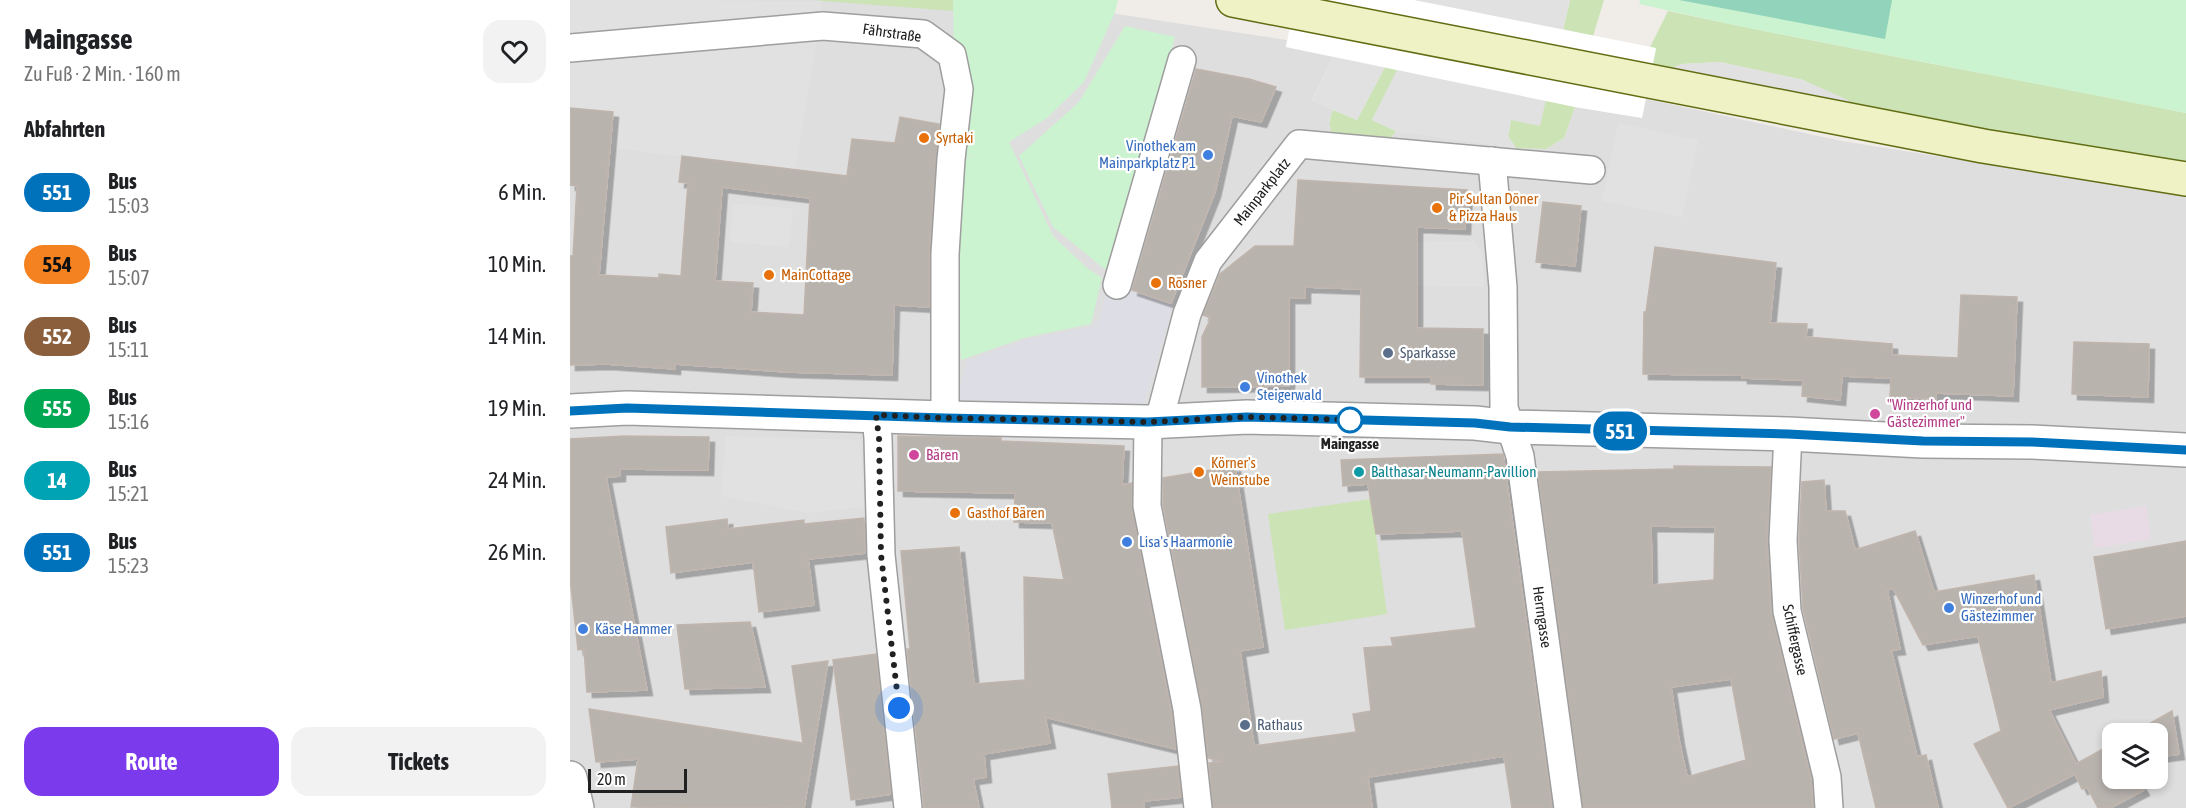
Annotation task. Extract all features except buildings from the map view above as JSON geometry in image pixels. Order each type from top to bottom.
[{"type":"main road","points":[[1233,0],[1983,146],[2186,179]]},
{"type":"street","name":"Fährstraße","points":[[570,48],[823,26],[923,34],[952,55],[959,89],[951,159],[945,254],[945,418]]},
{"type":"street","points":[[1117,285],[1182,60]]},
{"type":"street","name":"Mainparkplatz","points":[[1154,422],[1187,314],[1208,261],[1299,144],[1591,170]]},
{"type":"street","points":[[1492,161],[1503,287],[1504,408],[1510,427]]},
{"type":"street","points":[[570,411],[627,408],[1154,422],[1247,417],[1788,434],[1923,441],[2032,442],[2186,450]]},
{"type":"street","points":[[876,415],[879,438],[881,555],[908,808]]},
{"type":"street","points":[[1154,422],[1147,506],[1187,709],[1198,808]]},
{"type":"street","name":"Herrngasse","points":[[1510,427],[1520,456],[1568,808]]},
{"type":"street","name":"Schiffergasse","points":[[1788,434],[1783,540],[1787,611],[1827,777],[1829,808]]},
{"type":"street","points":[[570,778],[577,808]]},
{"type":"shaded area","points":[[570,0],[1026,0],[1287,40],[1286,47],[1333,57],[1312,100],[1333,110],[1329,121],[1388,143],[1396,131],[1516,148],[1546,149],[1564,138],[1575,107],[1642,118],[1646,99],[1842,141],[2186,196],[2186,808],[570,808]]},
{"type":"shaded area","points":[[570,0],[823,1],[795,170],[610,148],[614,112],[570,108]]},
{"type":"shaded area","points":[[1326,0],[1570,0],[1563,29],[1593,36],[1546,100],[1540,126],[1511,120],[1508,136],[1516,148],[1396,131],[1372,120],[1397,70],[1385,67],[1357,120],[1312,101],[1333,57],[1308,51]]},
{"type":"shaded area","points":[[1720,62],[1803,80],[1846,99],[1857,107],[1672,68],[1682,64]]},
{"type":"shaded area","points":[[1618,123],[1698,140],[1682,217],[1602,201]]},
{"type":"shaded area","points":[[733,203],[793,209],[789,247],[730,242]]},
{"type":"shaded area","points":[[1474,241],[1482,254],[1484,287],[1417,286],[1417,242]]},
{"type":"shaded area","points":[[1110,281],[1173,305],[1142,411],[958,401],[966,361],[1025,340],[1097,326]]},
{"type":"shaded area","points":[[726,436],[860,440],[865,507],[808,513],[721,496]]},
{"type":"shaded area","points":[[2146,506],[2151,539],[2095,548],[2090,515]]},
{"type":"green space","points":[[816,0],[954,0],[954,11],[823,1]]},
{"type":"green space","points":[[953,0],[1118,0],[1115,12],[1084,82],[1047,118],[1009,142],[1053,236],[1087,268],[1102,278],[1091,324],[1024,338],[961,360],[955,253],[957,163],[975,155],[956,161]]},
{"type":"green space","points":[[1570,0],[1604,0],[1593,36],[1563,30]]},
{"type":"green space","points":[[1640,0],[2186,0],[2186,113],[1748,28],[1639,4]]},
{"type":"green space","points":[[1679,0],[1892,0],[1885,39]]},
{"type":"green space","points":[[1668,11],[2186,113],[2186,165],[2096,151],[1857,107],[1803,80],[1720,62],[1682,64],[1672,68],[1653,64],[1656,49],[1650,47]]},
{"type":"green space","points":[[1125,26],[1175,37],[1107,271],[1053,227],[1019,156],[1079,102]]},
{"type":"green space","points":[[1385,67],[1398,70],[1372,120],[1396,131],[1387,143],[1339,141],[1330,126],[1333,110],[1357,120]]},
{"type":"green space","points":[[1546,100],[1575,107],[1564,138],[1546,149],[1516,148],[1508,136],[1511,120]]},
{"type":"green space","points":[[1371,499],[1387,614],[1285,630],[1268,514]]},
{"type":"pier","points":[[1295,0],[1414,0],[1656,48],[1642,118],[1575,107],[1286,47]]},
{"type":"bus line","name":"551","points":[[570,411],[627,408],[1148,422],[1247,417],[1475,423],[1510,427],[1628,431],[1788,434],[1923,441],[2032,442],[2186,450]]},
{"type":"place","name":"Syrtaki","points":[[924,138]]},
{"type":"place","name":"Vinothek am Mainparkplatz P1","points":[[1208,155]]},
{"type":"place","name":"Pir Sultan Döner & Pizza Haus","points":[[1437,208]]},
{"type":"place","name":"MainCottage","points":[[769,275]]},
{"type":"place","name":"Rösner","points":[[1156,283]]},
{"type":"place","name":"Sparkasse","points":[[1388,353]]},
{"type":"place","name":"Vinothek Steigerwald","points":[[1245,387]]},
{"type":"place","name":"\"Winzerhof und Gästezimmer\"","points":[[1875,414]]},
{"type":"place","name":"Maingasse","points":[[1350,420]]},
{"type":"place","name":"Bären","points":[[914,455]]},
{"type":"place","name":"Körner's Weinstube","points":[[1199,472]]},
{"type":"place","name":"Balthasar-Neumann-Pavillion","points":[[1359,472]]},
{"type":"place","name":"Gasthof Bären","points":[[955,513]]},
{"type":"place","name":"Lisa's Haarmonie","points":[[1127,542]]},
{"type":"place","name":"Winzerhof und Gästezimmer","points":[[1949,608]]},
{"type":"place","name":"Käse Hammer","points":[[583,629]]},
{"type":"place","name":"Rathaus","points":[[1245,725]]},
{"type":"route","points":[[899,708],[881,555],[879,438],[876,415],[1148,422],[1247,417],[1359,420],[1350,420]]}]
